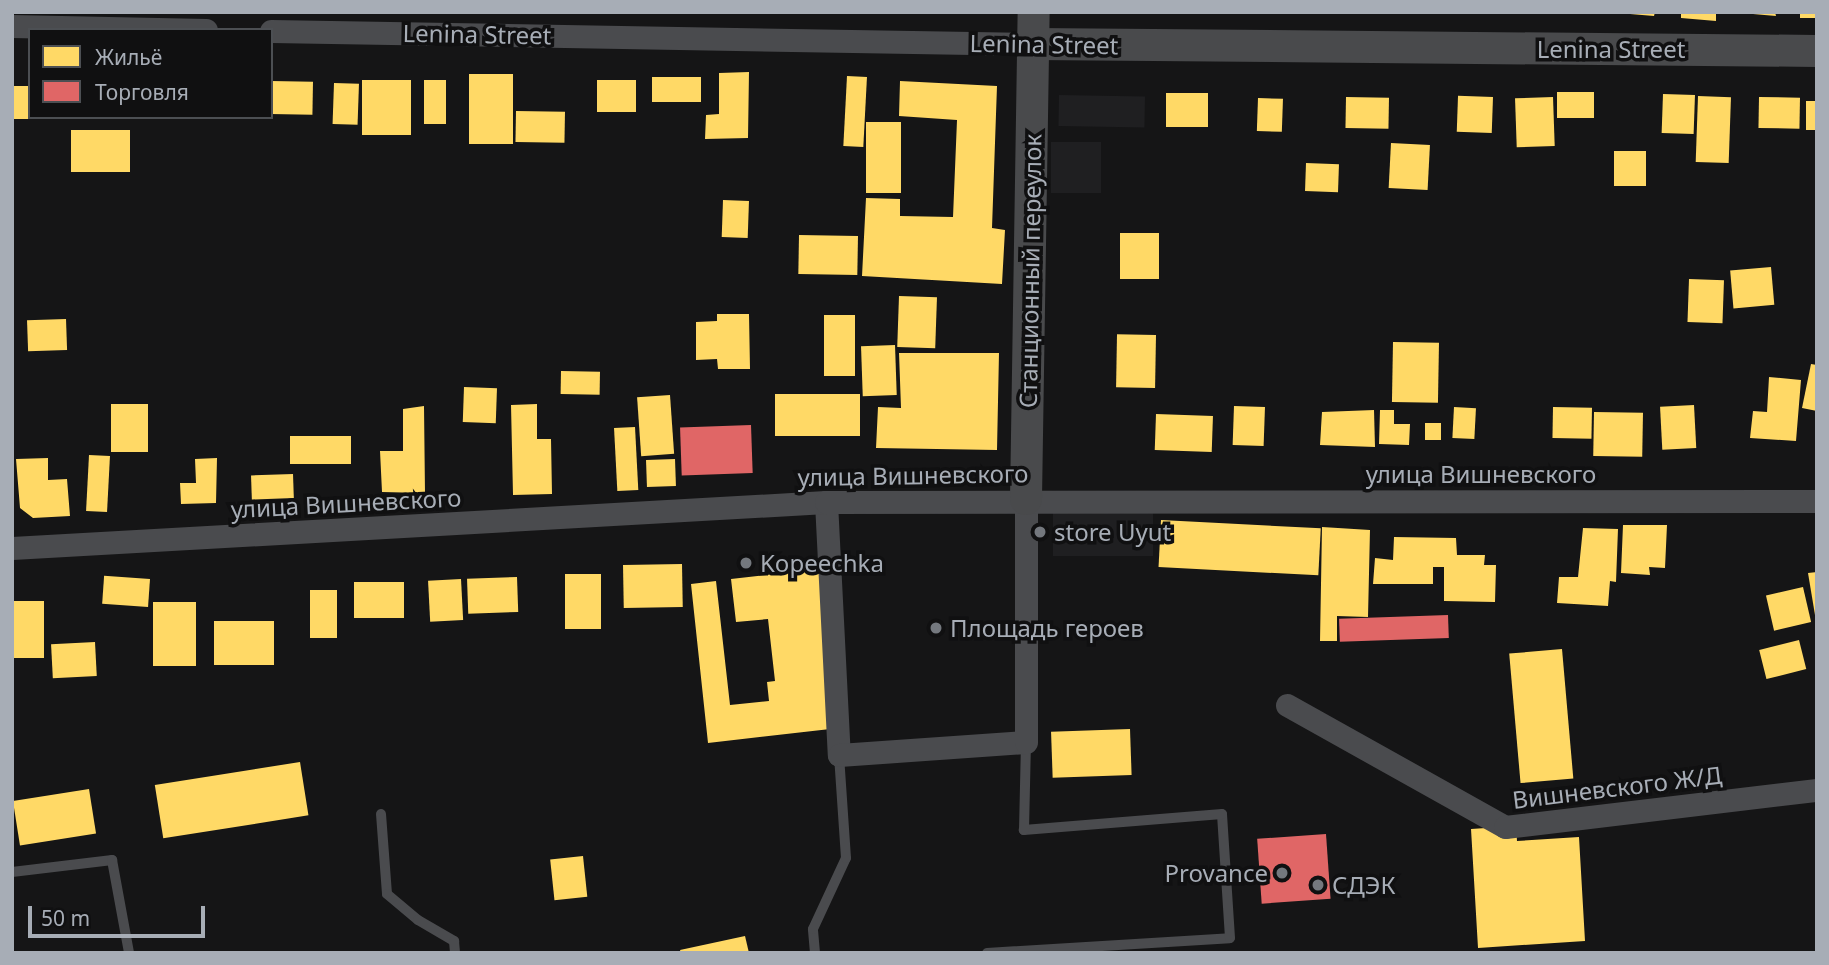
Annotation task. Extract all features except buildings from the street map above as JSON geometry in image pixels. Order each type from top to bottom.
[{"type":"street","name":"Станционный переулок","points":[[1026,499],[1034,12]]},
{"type":"street","points":[[12,26],[109,28]]},
{"type":"street","name":"Lenina Street","points":[[273,31],[1034,44],[1817,51]]},
{"type":"street","points":[[826,502],[839,755],[1026,743],[1026,499]]},
{"type":"street","name":"улица Вишневского","points":[[12,548],[826,502],[1026,499],[1817,501]]},
{"type":"street","name":"Вишневского Ж/Д","points":[[1287,705],[1505,827],[1817,790]]},
{"type":"lane","points":[[988,953],[1230,938],[1222,814],[1024,830],[1026,743]]},
{"type":"lane","points":[[815,953],[813,929],[846,858],[839,755]]},
{"type":"lane","points":[[381,814],[387,894],[418,920],[454,941],[455,953]]},
{"type":"lane","points":[[12,872],[112,860],[129,953]]},
{"type":"shaded area","points":[[1059,95],[1145,97],[1144,127],[1058,126]]},
{"type":"shaded area","points":[[1051,142],[1101,142],[1101,193],[1051,193]]},
{"type":"shaded area","points":[[1053,511],[1153,511],[1153,556],[1053,556]]},
{"type":"place","name":"store Uyut","points":[[1040,532]]},
{"type":"place","name":"Kopeechka","points":[[746,563]]},
{"type":"place","name":"Площадь героев","points":[[936,628]]},
{"type":"place","name":"Provance","points":[[1282,873]]},
{"type":"place","name":"СДЭК","points":[[1318,885]]}]
